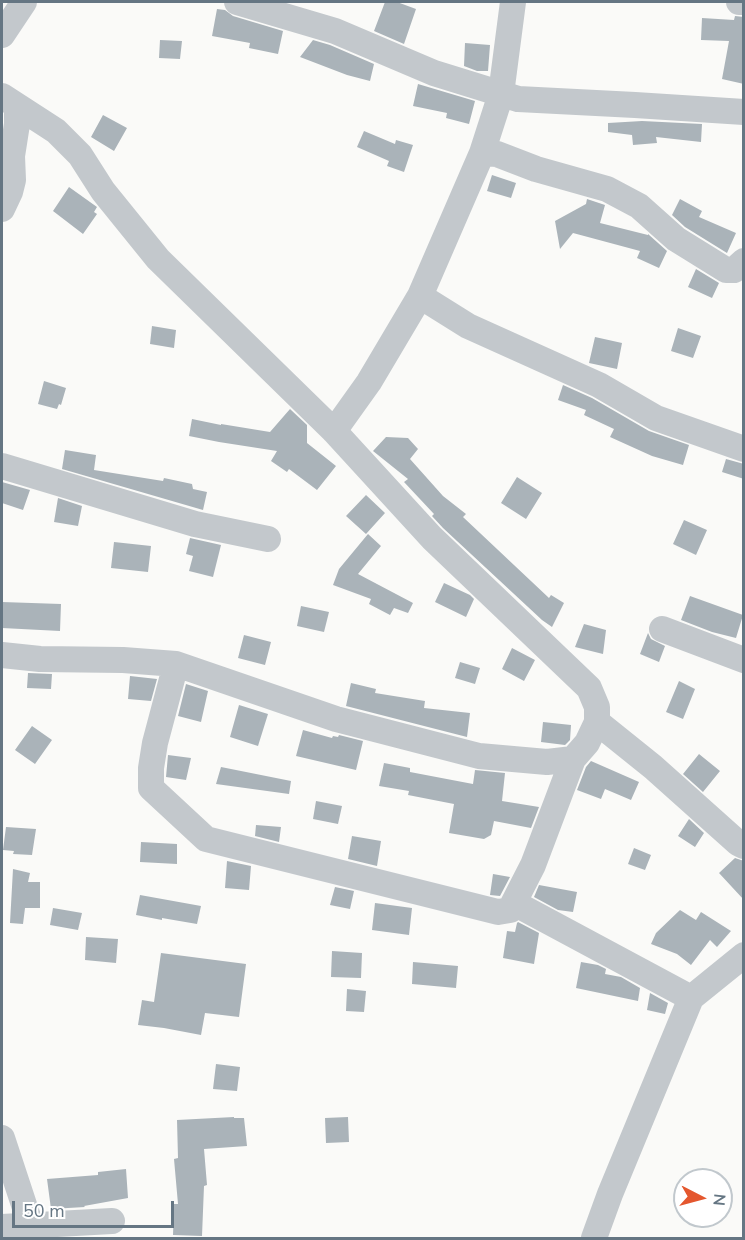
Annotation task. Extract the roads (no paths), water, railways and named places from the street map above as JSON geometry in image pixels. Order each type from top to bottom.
[{"type":"street","points":[[2,34],[24,2]]},
{"type":"street","points":[[237,2],[335,32],[434,73],[518,99],[744,112]]},
{"type":"street","points":[[334,432],[369,381],[420,296],[482,153],[501,94],[513,2]]},
{"type":"street","points":[[2,209],[13,180],[12,156],[17,124],[9,101]]},
{"type":"street","points":[[9,101],[56,131],[81,155],[103,191],[158,259],[334,432],[432,538],[589,688],[597,707],[597,722],[587,743],[573,759],[533,865],[514,903],[510,910],[498,912],[206,839],[151,788],[155,743],[176,664]]},
{"type":"street","points":[[482,153],[496,154],[536,169],[607,189],[639,206],[676,238],[726,270],[735,270],[744,261]]},
{"type":"street","points":[[420,296],[468,326],[599,385],[656,418],[744,449]]},
{"type":"street","points":[[2,466],[195,524],[268,539]]},
{"type":"street","points":[[662,629],[744,660]]},
{"type":"street","points":[[2,655],[40,659],[123,660],[176,664],[336,720],[479,756],[548,762],[573,759]]},
{"type":"street","points":[[597,722],[744,846]]},
{"type":"street","points":[[514,903],[691,998]]},
{"type":"street","points":[[594,1239],[610,1194],[691,998],[744,955]]},
{"type":"street","points":[[2,1138],[31,1226]]},
{"type":"street","points":[[2,1227],[112,1221]]}]
